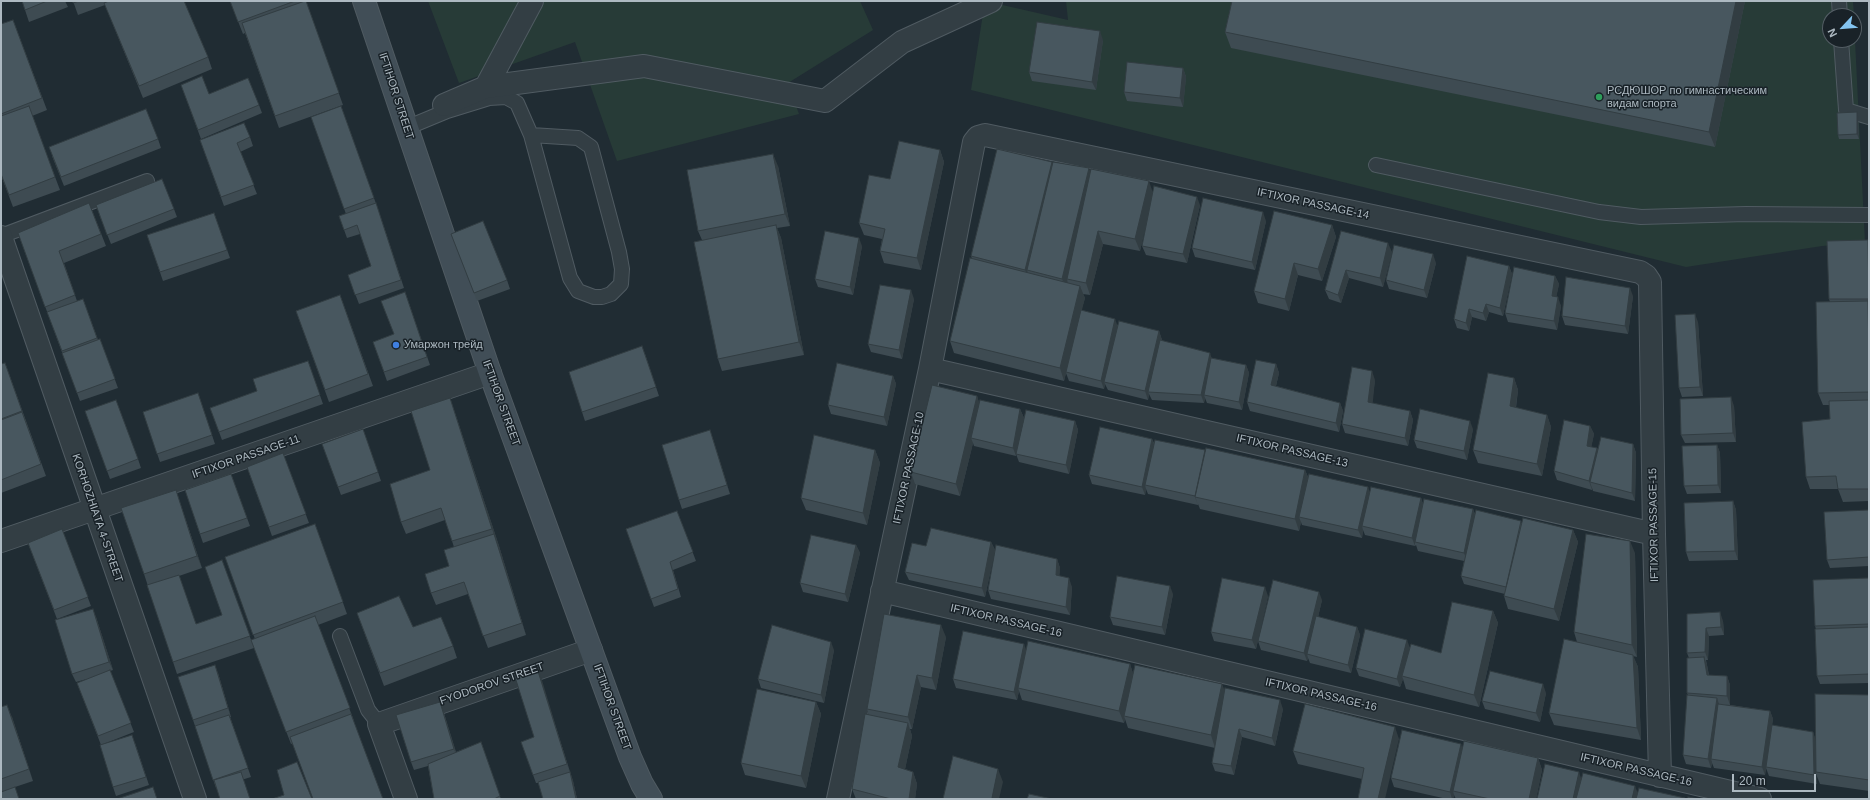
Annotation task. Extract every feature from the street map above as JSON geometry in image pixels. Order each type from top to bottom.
[{"type":"main road","name":"IFTIHOR STREET","points":[[364,1],[490,373],[630,757],[642,784],[651,799]]},
{"type":"main road","points":[[630,757],[639,799]]},
{"type":"street","points":[[486,87],[532,1]]},
{"type":"street","points":[[444,105],[486,87],[644,66],[825,101],[902,42],[991,1]]},
{"type":"street","name":"IFTIXOR PASSAGE-14","points":[[978,137],[985,135],[1000,138],[1640,272],[1646,276]]},
{"type":"street","name":"IFTIXOR PASSAGE-10","points":[[838,799],[930,369],[974,142],[978,137]]},
{"type":"street","name":"KORHOZHIАTA 4-STREET","points":[[1,236],[195,799]]},
{"type":"street","name":"IFTIXOR PASSAGE-15","points":[[1646,276],[1650,282],[1660,776]]},
{"type":"street","name":"IFTIXOR PASSAGE-13","points":[[930,369],[1654,534]]},
{"type":"street","name":"IFTIXOR PASSAGE-11","points":[[1,541],[490,373]]},
{"type":"street","name":"IFTIXOR PASSAGE-16","points":[[882,591],[1760,799]]},
{"type":"street","name":"FYODOROV STREET","points":[[378,724],[591,650]]},
{"type":"street","points":[[378,724],[406,799]]},
{"type":"lane","points":[[1842,48],[1846,110],[1869,117]]},
{"type":"lane","points":[[406,128],[447,111],[489,98],[506,97],[517,103],[531,135],[570,278],[578,291],[594,297],[602,297],[611,294],[621,284],[622,270],[619,252],[591,147],[578,138],[531,135]]},
{"type":"lane","points":[[1376,165],[1599,212],[1641,217],[1746,214],[1869,216]]},
{"type":"lane","points":[[1,236],[147,181]]},
{"type":"lane","points":[[340,636],[368,710],[378,724]]},
{"type":"green space","points":[[428,1],[860,1],[873,30],[788,83],[799,114],[617,161],[575,42],[459,83]]},
{"type":"green space","points":[[985,1],[1068,20],[1066,1],[1853,1],[1853,8],[1822,8],[1822,48],[1855,48],[1865,243],[1822,246],[1686,267],[971,90]]},
{"type":"building","points":[[22,1],[47,1],[25,10]]},
{"type":"building","points":[[109,1],[184,1],[208,57],[139,86],[104,3]]},
{"type":"building","points":[[230,1],[295,1],[238,22]]},
{"type":"building","points":[[305,1],[339,93],[275,116],[242,23]]},
{"type":"building","name":"РСДЮШОР по гимнастическим видам спорта","points":[[1232,1],[1736,1],[1709,132],[1225,32]]},
{"type":"building","points":[[13,20],[42,98],[1,114],[1,24]]},
{"type":"building","points":[[1037,22],[1100,31],[1092,82],[1029,72]]},
{"type":"building","points":[[1127,62],[1183,68],[1180,98],[1124,92]]},
{"type":"building","points":[[202,76],[209,94],[248,78],[259,105],[198,130],[181,85]]},
{"type":"building","points":[[29,106],[55,177],[9,195],[1,174],[1,116]]},
{"type":"building","points":[[341,106],[374,198],[344,209],[311,117]]},
{"type":"building","points":[[146,109],[158,139],[61,177],[49,147]]},
{"type":"building","points":[[1857,112],[1857,134],[1838,135],[1837,113]]},
{"type":"building","points":[[244,123],[250,137],[237,143],[254,185],[221,197],[200,140]]},
{"type":"building","points":[[899,141],[940,150],[917,258],[880,251],[885,229],[859,223],[869,175],[890,179]]},
{"type":"building","points":[[997,149],[1052,162],[1025,270],[971,256]]},
{"type":"building","points":[[773,154],[785,214],[698,231],[687,170]]},
{"type":"building","points":[[1053,162],[1089,168],[1062,279],[1027,270]]},
{"type":"building","points":[[1091,169],[1149,181],[1135,239],[1098,231],[1086,283],[1067,279]]},
{"type":"building","points":[[162,179],[174,209],[107,235],[96,205]]},
{"type":"building","points":[[1154,186],[1197,197],[1183,254],[1142,246]]},
{"type":"building","points":[[1203,198],[1263,212],[1252,262],[1192,248]]},
{"type":"building","points":[[89,203],[101,234],[59,251],[75,295],[45,307],[18,233]]},
{"type":"building","points":[[376,203],[401,280],[355,295],[348,275],[371,266],[357,225],[344,230],[339,216]]},
{"type":"building","points":[[1274,211],[1332,225],[1318,269],[1294,263],[1285,299],[1254,291]]},
{"type":"building","points":[[214,213],[227,250],[160,272],[147,235]]},
{"type":"building","points":[[483,221],[507,280],[474,293],[451,234]]},
{"type":"building","points":[[776,225],[799,342],[718,359],[694,242]]},
{"type":"building","points":[[825,231],[859,238],[850,287],[815,279]]},
{"type":"building","points":[[1341,231],[1388,243],[1380,278],[1346,270],[1338,295],[1325,290]]},
{"type":"building","points":[[1868,240],[1869,299],[1829,299],[1827,241]]},
{"type":"building","points":[[1394,245],[1433,254],[1424,290],[1386,280]]},
{"type":"building","points":[[1467,256],[1509,266],[1500,308],[1486,304],[1483,313],[1469,309],[1466,323],[1454,319]]},
{"type":"building","points":[[970,258],[1080,286],[1060,368],[950,341]]},
{"type":"building","points":[[1514,267],[1555,276],[1552,296],[1558,297],[1554,321],[1505,313]]},
{"type":"building","points":[[1566,277],[1630,288],[1625,326],[1562,316]]},
{"type":"building","points":[[880,285],[911,290],[899,350],[868,344]]},
{"type":"building","points":[[405,292],[427,357],[384,372],[373,342],[394,334],[381,301]]},
{"type":"building","points":[[340,295],[368,374],[325,390],[296,311]]},
{"type":"building","points":[[83,299],[97,338],[62,351],[47,312]]},
{"type":"building","points":[[1868,301],[1869,392],[1818,393],[1816,302]]},
{"type":"building","points":[[1081,310],[1115,319],[1101,381],[1066,372]]},
{"type":"building","points":[[1695,314],[1700,387],[1679,388],[1675,315]]},
{"type":"building","points":[[1119,321],[1159,331],[1145,391],[1104,382]]},
{"type":"building","points":[[100,339],[115,379],[77,393],[62,353]]},
{"type":"building","points":[[1160,340],[1210,353],[1201,395],[1148,392]]},
{"type":"building","points":[[642,346],[656,387],[582,412],[569,372]]},
{"type":"building","points":[[1211,358],[1246,365],[1239,402],[1204,395]]},
{"type":"building","points":[[1256,360],[1276,364],[1271,385],[1340,403],[1336,423],[1247,402]]},
{"type":"building","points":[[308,361],[320,395],[219,432],[210,408],[257,391],[253,379]]},
{"type":"building","points":[[5,363],[22,411],[1,419],[1,364]]},
{"type":"building","points":[[837,363],[893,376],[884,417],[828,405]]},
{"type":"building","points":[[1352,367],[1372,371],[1368,402],[1410,411],[1405,438],[1342,424]]},
{"type":"building","points":[[1488,373],[1514,378],[1510,406],[1547,415],[1537,464],[1473,450]]},
{"type":"building","points":[[932,385],[977,396],[956,484],[911,472]]},
{"type":"building","points":[[198,393],[212,435],[157,454],[143,412]]},
{"type":"building","points":[[1731,397],[1733,433],[1681,435],[1680,399]]},
{"type":"building","points":[[450,398],[492,529],[452,541],[441,508],[401,522],[390,484],[430,470],[411,411]]},
{"type":"building","points":[[116,400],[138,459],[107,471],[85,411]]},
{"type":"building","points":[[980,400],[1020,409],[1013,448],[971,438]]},
{"type":"building","points":[[1869,400],[1869,489],[1838,489],[1836,476],[1806,477],[1802,422],[1830,419],[1829,401]]},
{"type":"building","points":[[1420,409],[1470,421],[1464,451],[1414,440]]},
{"type":"building","points":[[1026,410],[1075,421],[1066,465],[1016,454]]},
{"type":"building","points":[[22,412],[41,464],[1,480],[1,420]]},
{"type":"building","points":[[1564,420],[1590,426],[1587,446],[1597,448],[1589,481],[1554,471]]},
{"type":"building","points":[[1100,427],[1152,439],[1142,487],[1089,475]]},
{"type":"building","points":[[363,429],[378,472],[338,487],[322,444]]},
{"type":"building","points":[[710,430],[727,485],[679,500],[662,445]]},
{"type":"building","points":[[814,435],[875,450],[863,513],[801,498]]},
{"type":"building","points":[[1601,437],[1633,444],[1632,493],[1590,482]]},
{"type":"building","points":[[1155,440],[1205,450],[1195,496],[1145,485]]},
{"type":"building","points":[[1717,445],[1718,485],[1684,486],[1682,446]]},
{"type":"building","points":[[1206,448],[1305,470],[1295,519],[1195,497]]},
{"type":"building","points":[[283,453],[306,514],[269,527],[247,467]]},
{"type":"building","points":[[231,474],[247,518],[200,534],[185,490]]},
{"type":"building","points":[[1309,474],[1368,487],[1358,530],[1299,517]]},
{"type":"building","points":[[1371,487],[1421,498],[1412,538],[1362,526]]},
{"type":"building","points":[[176,490],[197,556],[144,574],[121,508]]},
{"type":"building","points":[[1424,499],[1473,509],[1464,553],[1415,542]]},
{"type":"building","points":[[1733,501],[1735,551],[1686,552],[1684,503]]},
{"type":"building","points":[[1476,510],[1521,521],[1506,587],[1461,576]]},
{"type":"building","points":[[1869,510],[1869,557],[1827,560],[1824,512]]},
{"type":"building","points":[[677,511],[693,552],[670,562],[678,589],[651,599],[626,529]]},
{"type":"building","points":[[1523,518],[1573,530],[1554,609],[1504,596]]},
{"type":"building","points":[[315,524],[343,602],[253,635],[225,557]]},
{"type":"building","points":[[931,528],[991,542],[982,588],[905,572],[912,543],[926,546]]},
{"type":"building","points":[[62,529],[88,597],[54,610],[28,543]]},
{"type":"building","points":[[494,534],[522,623],[483,636],[464,582],[431,593],[425,574],[449,566],[444,550]]},
{"type":"building","points":[[1586,534],[1630,541],[1632,645],[1574,632]]},
{"type":"building","points":[[811,535],[856,545],[845,594],[800,583]]},
{"type":"building","points":[[996,545],[1057,559],[1056,575],[1069,578],[1066,607],[988,590]]},
{"type":"building","points":[[222,560],[250,636],[173,662],[147,585],[179,575],[196,624],[222,615],[205,567]]},
{"type":"building","points":[[1117,576],[1170,586],[1162,627],[1110,617]]},
{"type":"building","points":[[1222,578],[1265,587],[1252,640],[1211,632]]},
{"type":"building","points":[[1869,578],[1869,624],[1815,626],[1813,580]]},
{"type":"building","points":[[1273,580],[1319,592],[1304,653],[1258,641]]},
{"type":"building","points":[[399,596],[413,627],[441,617],[453,646],[380,673],[357,613]]},
{"type":"building","points":[[1452,602],[1493,611],[1474,695],[1402,676],[1411,644],[1441,653]]},
{"type":"building","points":[[93,609],[109,662],[72,674],[55,620]]},
{"type":"building","points":[[1720,612],[1721,627],[1706,628],[1705,652],[1687,653],[1687,614]]},
{"type":"building","points":[[884,614],[941,625],[932,678],[917,675],[908,717],[867,709]]},
{"type":"building","points":[[315,616],[350,708],[286,732],[251,640]]},
{"type":"building","points":[[1316,616],[1357,627],[1348,665],[1307,654]]},
{"type":"building","points":[[772,625],[831,642],[821,695],[758,679]]},
{"type":"building","points":[[1869,627],[1869,674],[1817,676],[1815,629]]},
{"type":"building","points":[[1365,629],[1407,640],[1397,679],[1356,668]]},
{"type":"building","points":[[963,631],[1024,644],[1014,692],[953,679]]},
{"type":"building","points":[[1564,639],[1633,655],[1637,728],[1549,713]]},
{"type":"building","points":[[1028,641],[1130,664],[1119,711],[1018,688]]},
{"type":"building","points":[[1704,657],[1707,675],[1727,676],[1727,696],[1687,693],[1687,658]]},
{"type":"building","points":[[215,665],[228,708],[193,720],[178,677]]},
{"type":"building","points":[[1135,665],[1222,684],[1211,735],[1124,716]]},
{"type":"building","points":[[537,668],[567,764],[533,775],[521,742],[534,737],[515,677]]},
{"type":"building","points":[[110,670],[131,723],[98,736],[77,683]]},
{"type":"building","points":[[1490,671],[1543,684],[1536,713],[1482,701]]},
{"type":"building","points":[[1225,688],[1280,700],[1272,738],[1239,729],[1231,766],[1212,763]]},
{"type":"building","points":[[757,689],[816,702],[801,776],[741,763]]},
{"type":"building","points":[[1815,694],[1869,695],[1869,780],[1816,772]]},
{"type":"building","points":[[1687,695],[1717,698],[1708,759],[1683,755]]},
{"type":"building","points":[[440,702],[454,749],[411,762],[396,715]]},
{"type":"building","points":[[1305,704],[1395,727],[1378,799],[1358,799],[1364,768],[1293,751]]},
{"type":"building","points":[[1718,704],[1770,711],[1762,767],[1711,759]]},
{"type":"building","points":[[7,705],[29,769],[1,779],[1,707]]},
{"type":"building","points":[[351,714],[383,799],[313,799],[290,737]]},
{"type":"building","points":[[865,714],[908,723],[898,767],[913,772],[909,799],[891,799],[852,789]]},
{"type":"building","points":[[229,715],[248,768],[213,780],[195,726]]},
{"type":"building","points":[[1772,725],[1813,732],[1814,775],[1766,767]]},
{"type":"building","points":[[1402,730],[1461,744],[1450,792],[1391,778]]},
{"type":"building","points":[[132,735],[146,777],[113,787],[100,745]]},
{"type":"building","points":[[1464,741],[1538,758],[1529,799],[1490,799],[1453,791]]},
{"type":"building","points":[[481,742],[500,796],[494,799],[434,799],[428,764]]},
{"type":"building","points":[[953,756],[998,769],[992,798],[994,799],[943,799]]},
{"type":"building","points":[[297,762],[312,799],[272,799],[284,795],[277,770]]},
{"type":"building","points":[[1545,764],[1579,772],[1573,799],[1537,799]]},
{"type":"building","points":[[241,772],[250,799],[220,799],[214,780]]},
{"type":"building","points":[[570,772],[576,799],[543,799],[538,782]]},
{"type":"building","points":[[1583,773],[1635,786],[1632,799],[1576,799]]},
{"type":"building","points":[[15,787],[19,799],[1,799],[1,792]]},
{"type":"building","points":[[153,787],[157,799],[117,799]]},
{"type":"building","points":[[1639,788],[1685,798],[1685,799],[1636,799]]},
{"type":"building","points":[[1029,794],[1052,799],[1027,799]]},
{"type":"building","points":[[1688,797],[1699,799],[1688,799]]},
{"type":"place","name":"РСДЮШОР по гимнастическим видам спорта","points":[[1599,97]]},
{"type":"place","name":"Умаржон трейд","points":[[396,345]]}]
